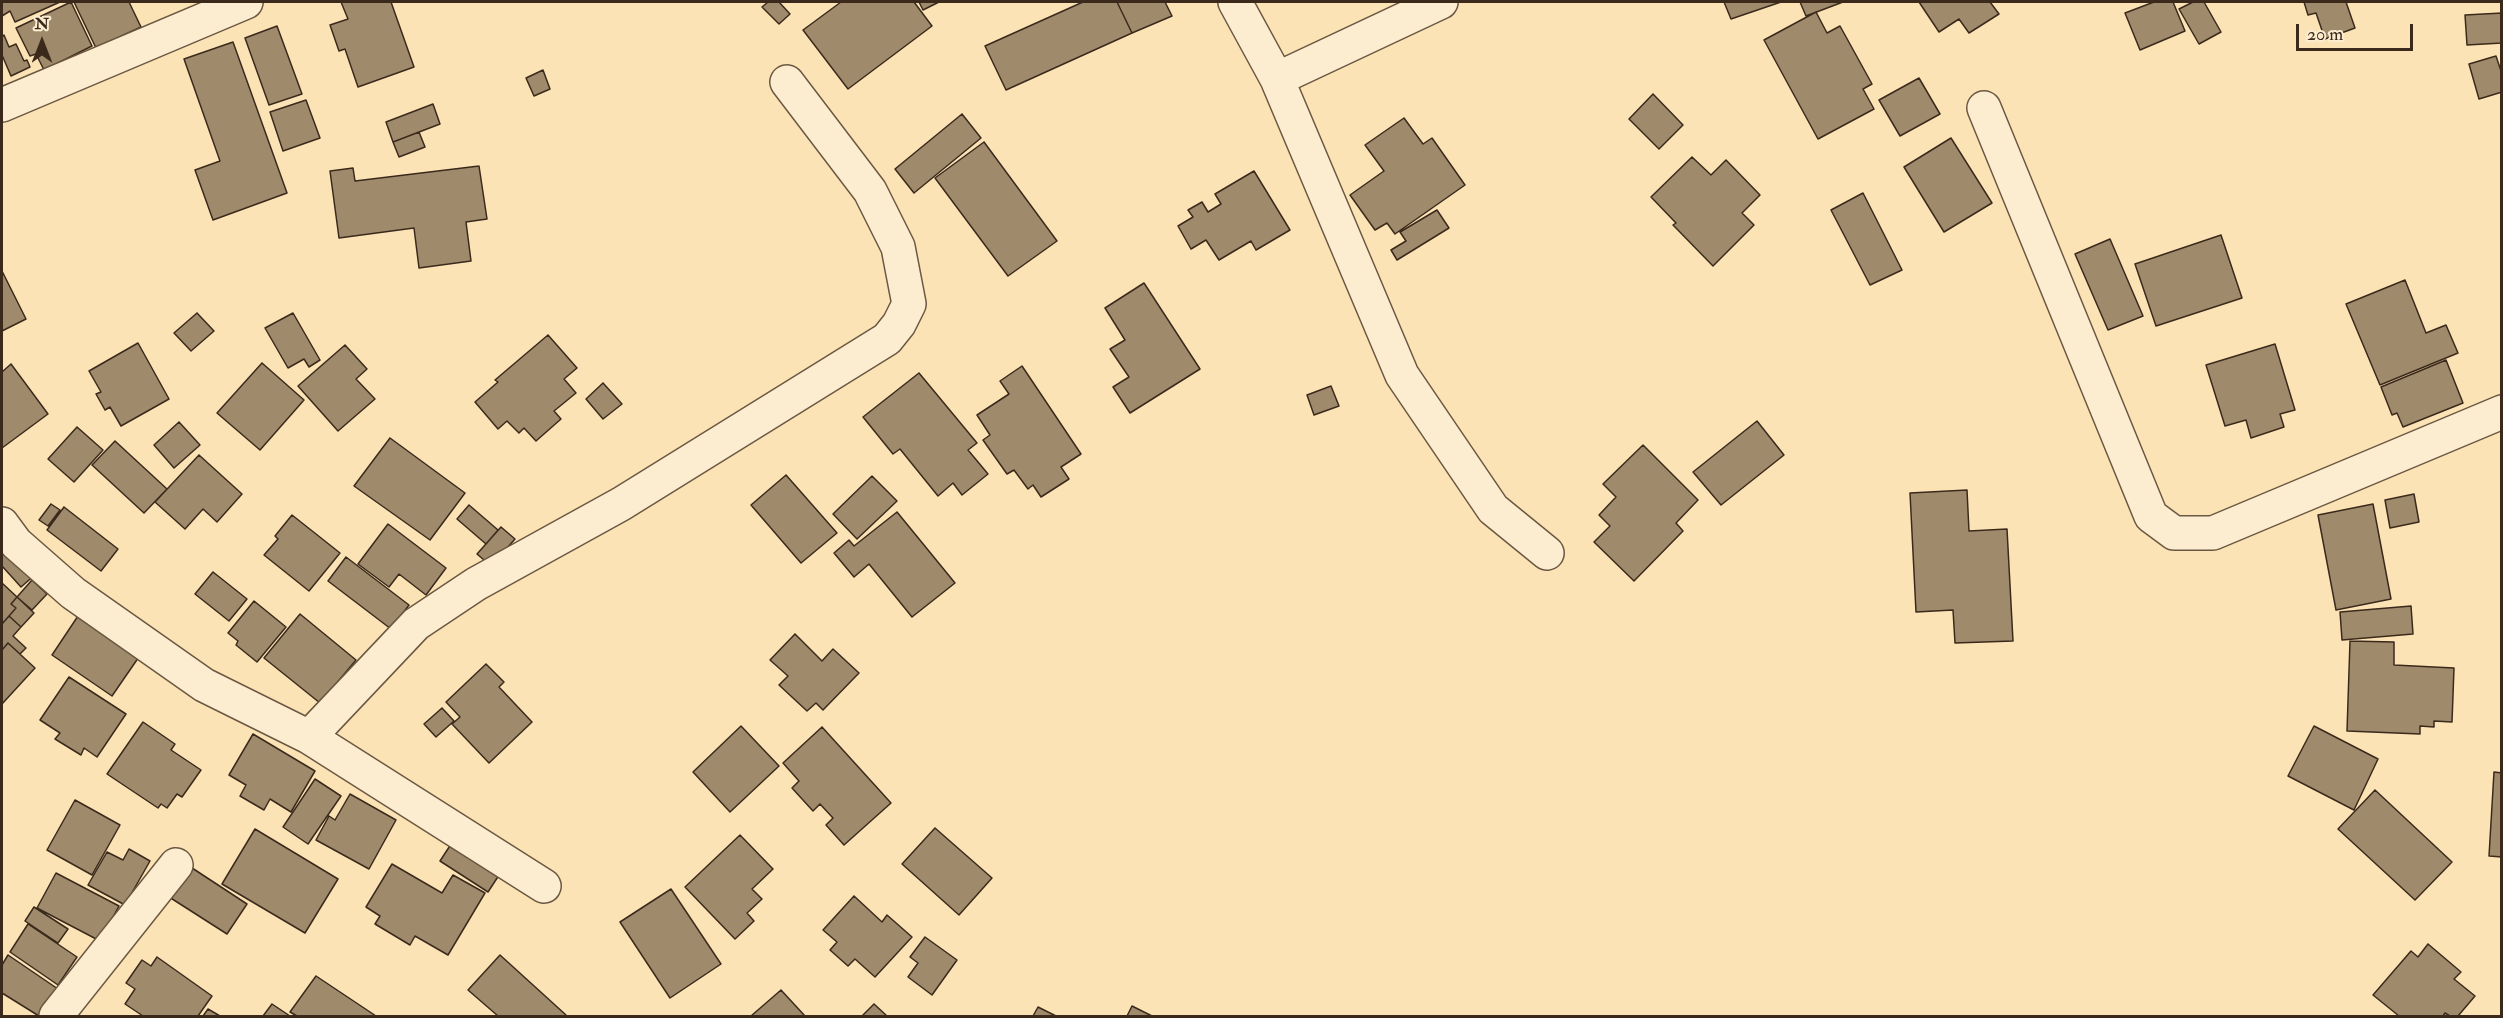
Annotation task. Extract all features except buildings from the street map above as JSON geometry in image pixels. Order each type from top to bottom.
[{"type":"street","points":[[6,93],[246,2]]},
{"type":"street","points":[[1235,2],[1277,79],[1402,375],[1493,509],[1547,553]]},
{"type":"street","points":[[1277,79],[1441,2]]},
{"type":"street","points":[[309,737],[416,624],[476,584],[621,504],[887,339],[898,324],[909,304],[898,247],[870,191],[787,82]]},
{"type":"street","points":[[1984,108],[2151,516],[2174,533],[2213,533],[2502,412]]},
{"type":"street","points":[[2,524],[16,543],[73,593],[204,685],[309,737],[544,886]]},
{"type":"street","points":[[56,1017],[176,865]]}]
